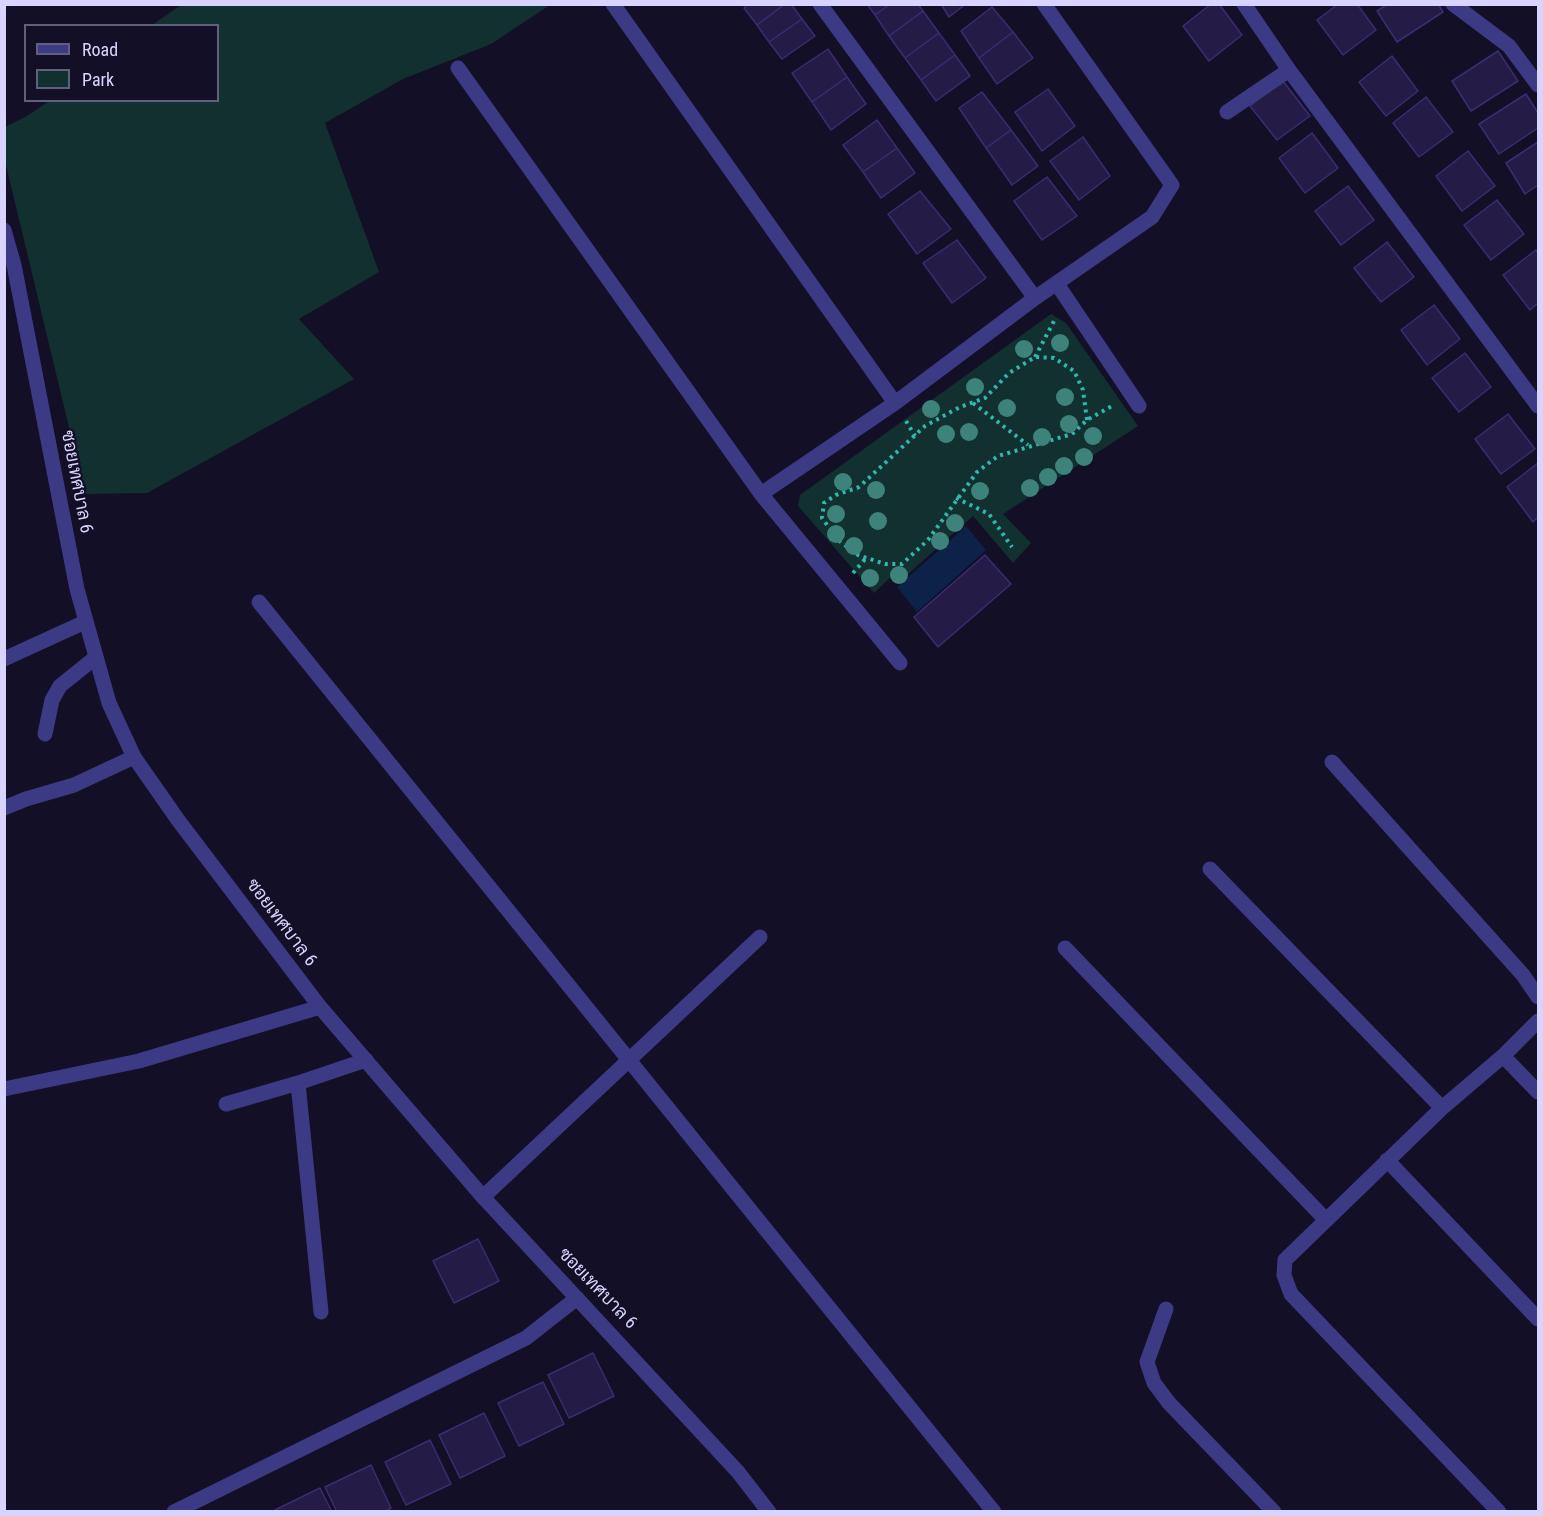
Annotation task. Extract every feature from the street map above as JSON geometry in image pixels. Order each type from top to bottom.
[{"type":"street","points":[[613,4],[895,403]]},
{"type":"street","points":[[820,4],[1035,298]]},
{"type":"street","points":[[762,494],[895,403],[1035,298],[1152,217],[1172,185],[1044,4]]},
{"type":"street","points":[[1244,4],[1289,70],[1539,406]]},
{"type":"street","points":[[1453,4],[1509,46],[1539,85]]},
{"type":"street","points":[[458,68],[762,494],[900,663]]},
{"type":"street","points":[[1227,112],[1289,70]]},
{"type":"street","name":"ซอยเทศบาล 6","points":[[4,230],[9,267],[85,622],[109,703],[134,757],[178,820],[320,1007],[483,1197],[738,1472],[769,1512]]},
{"type":"street","points":[[1056,284],[1135,401]]},
{"type":"street","points":[[260,602],[994,1512]]},
{"type":"street","points":[[4,659],[85,622]]},
{"type":"street","points":[[45,734],[51,700],[60,686],[96,657]]},
{"type":"street","points":[[4,808],[74,785],[134,757]]},
{"type":"street","points":[[1332,762],[1523,975],[1539,997]]},
{"type":"street","points":[[1210,869],[1442,1108]]},
{"type":"street","points":[[483,1197],[760,937]]},
{"type":"street","points":[[1065,948],[1325,1220]]},
{"type":"street","points":[[4,1089],[139,1061],[320,1007]]},
{"type":"street","points":[[1499,1512],[1291,1294],[1284,1275],[1285,1260],[1442,1108],[1503,1056],[1539,1021]]},
{"type":"street","points":[[1503,1056],[1539,1092]]},
{"type":"street","points":[[226,1104],[366,1060]]},
{"type":"street","points":[[298,1083],[321,1312]]},
{"type":"street","points":[[1387,1160],[1539,1318]]},
{"type":"street","points":[[174,1512],[526,1338],[578,1298]]},
{"type":"street","points":[[1166,1309],[1147,1362],[1154,1383],[1169,1403],[1274,1512]]},
{"type":"path","points":[[1067,300],[1035,357],[1009,373],[985,399],[925,426],[859,487],[836,495],[824,503],[822,518],[838,540],[858,555],[885,564],[902,564],[928,540],[956,498],[977,472],[998,456],[1028,445],[1072,434],[1087,420],[1135,401]]},
{"type":"path","points":[[1035,357],[1054,358],[1074,371],[1083,390],[1087,420]]},
{"type":"path","points":[[973,403],[1028,445]]},
{"type":"path","points":[[956,498],[989,514],[1012,547]]},
{"type":"green space","points":[[181,5],[550,5],[491,44],[403,79],[325,123],[379,272],[299,319],[354,379],[147,493],[85,494],[5,161],[5,127],[48,102],[219,102],[219,24],[153,24]]},
{"type":"green space","points":[[1051,314],[1066,323],[1138,426],[1003,514],[1031,543],[1013,563],[973,516],[897,584],[891,577],[874,593],[798,506],[800,495]]},
{"type":"water","points":[[966,526],[986,550],[917,612],[897,587]]},
{"type":"building","points":[[749,4],[785,4],[757,25],[744,8]]},
{"type":"building","points":[[785,4],[791,4],[802,19],[769,42],[757,25]]},
{"type":"building","points":[[867,4],[890,4],[875,15]]},
{"type":"building","points":[[890,4],[918,4],[923,11],[889,36],[875,15]]},
{"type":"building","points":[[941,4],[966,4],[949,17]]},
{"type":"building","points":[[1211,4],[1219,4],[1242,35],[1209,61],[1183,26]]},
{"type":"building","points":[[1338,4],[1357,4],[1376,30],[1343,55],[1317,20]]},
{"type":"building","points":[[1388,4],[1438,4],[1443,12],[1397,42],[1377,11]]},
{"type":"building","points":[[992,7],[1013,32],[979,58],[961,31]]},
{"type":"building","points":[[923,11],[939,33],[905,58],[889,36]]},
{"type":"building","points":[[802,19],[815,36],[782,59],[769,42]]},
{"type":"building","points":[[1013,32],[1033,58],[997,84],[979,58]]},
{"type":"building","points":[[939,33],[955,55],[921,80],[905,58]]},
{"type":"building","points":[[828,49],[847,77],[812,102],[792,73]]},
{"type":"building","points":[[1498,51],[1518,81],[1471,111],[1452,81]]},
{"type":"building","points":[[955,55],[970,76],[936,101],[921,80]]},
{"type":"building","points":[[1392,56],[1418,91],[1386,116],[1359,82]]},
{"type":"building","points":[[847,77],[866,104],[831,130],[812,102]]},
{"type":"building","points":[[1283,81],[1310,116],[1277,140],[1250,106]]},
{"type":"building","points":[[1048,89],[1075,126],[1042,151],[1015,112]]},
{"type":"building","points":[[982,92],[1011,130],[986,148],[959,108]]},
{"type":"building","points":[[1526,94],[1538,113],[1538,128],[1499,154],[1479,124]]},
{"type":"building","points":[[1426,97],[1453,132],[1419,157],[1393,123]]},
{"type":"building","points":[[877,120],[897,148],[863,172],[843,145]]},
{"type":"building","points":[[1011,130],[1038,166],[1012,185],[986,148]]},
{"type":"building","points":[[1312,133],[1338,168],[1305,193],[1279,158]]},
{"type":"building","points":[[1083,137],[1110,176],[1079,200],[1050,161]]},
{"type":"building","points":[[1538,142],[1538,185],[1525,194],[1506,163]]},
{"type":"building","points":[[897,148],[915,173],[881,198],[863,172]]},
{"type":"building","points":[[1468,151],[1495,186],[1462,211],[1436,176]]},
{"type":"building","points":[[1047,177],[1077,216],[1042,240],[1014,201]]},
{"type":"building","points":[[1348,186],[1374,220],[1341,245],[1315,211]]},
{"type":"building","points":[[920,191],[951,229],[917,254],[888,214]]},
{"type":"building","points":[[1497,200],[1524,234],[1491,260],[1464,225]]},
{"type":"building","points":[[957,240],[986,278],[952,303],[923,263]]},
{"type":"building","points":[[1387,242],[1414,277],[1381,302],[1354,268]]},
{"type":"building","points":[[1536,250],[1538,253],[1538,303],[1530,310],[1503,275]]},
{"type":"building","points":[[1434,305],[1460,339],[1427,365],[1401,330]]},
{"type":"building","points":[[1465,353],[1491,387],[1459,412],[1432,378]]},
{"type":"building","points":[[1508,414],[1535,449],[1501,474],[1475,439]]},
{"type":"building","points":[[1538,463],[1538,517],[1533,522],[1507,487]]},
{"type":"building","points":[[985,555],[1011,584],[938,647],[914,617]]},
{"type":"building","points":[[478,1239],[499,1281],[454,1303],[433,1261]]},
{"type":"building","points":[[593,1353],[614,1396],[569,1418],[548,1375]]},
{"type":"building","points":[[543,1382],[564,1424],[519,1446],[498,1403]]},
{"type":"building","points":[[484,1413],[505,1456],[460,1478],[439,1435]]},
{"type":"building","points":[[430,1440],[451,1484],[406,1505],[385,1462]]},
{"type":"building","points":[[371,1465],[391,1508],[384,1512],[337,1512],[325,1487]]},
{"type":"building","points":[[320,1488],[332,1512],[276,1512],[275,1510]]}]
